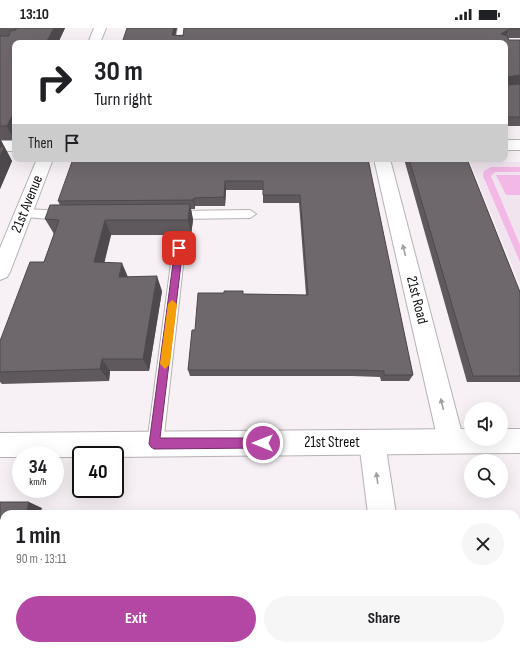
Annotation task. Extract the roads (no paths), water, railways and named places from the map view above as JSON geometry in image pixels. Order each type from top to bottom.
[{"type":"street","points":[[95,40],[100,28]]},
{"type":"street","points":[[0,146],[12,146]]},
{"type":"street","points":[[508,146],[520,146]]},
{"type":"street","name":"21st Avenue","points":[[0,272],[44,162]]},
{"type":"street","name":"21st Road","points":[[383,162],[451,441]]},
{"type":"street","name":"21st Street","points":[[0,445],[520,441]]},
{"type":"street","points":[[372,442],[381,510]]},
{"type":"lane","points":[[180,40],[182,28]]},
{"type":"lane","points":[[24,213],[80,215]]},
{"type":"lane","points":[[165,215],[250,214]]},
{"type":"lane","points":[[154,444],[179,248]]}]
